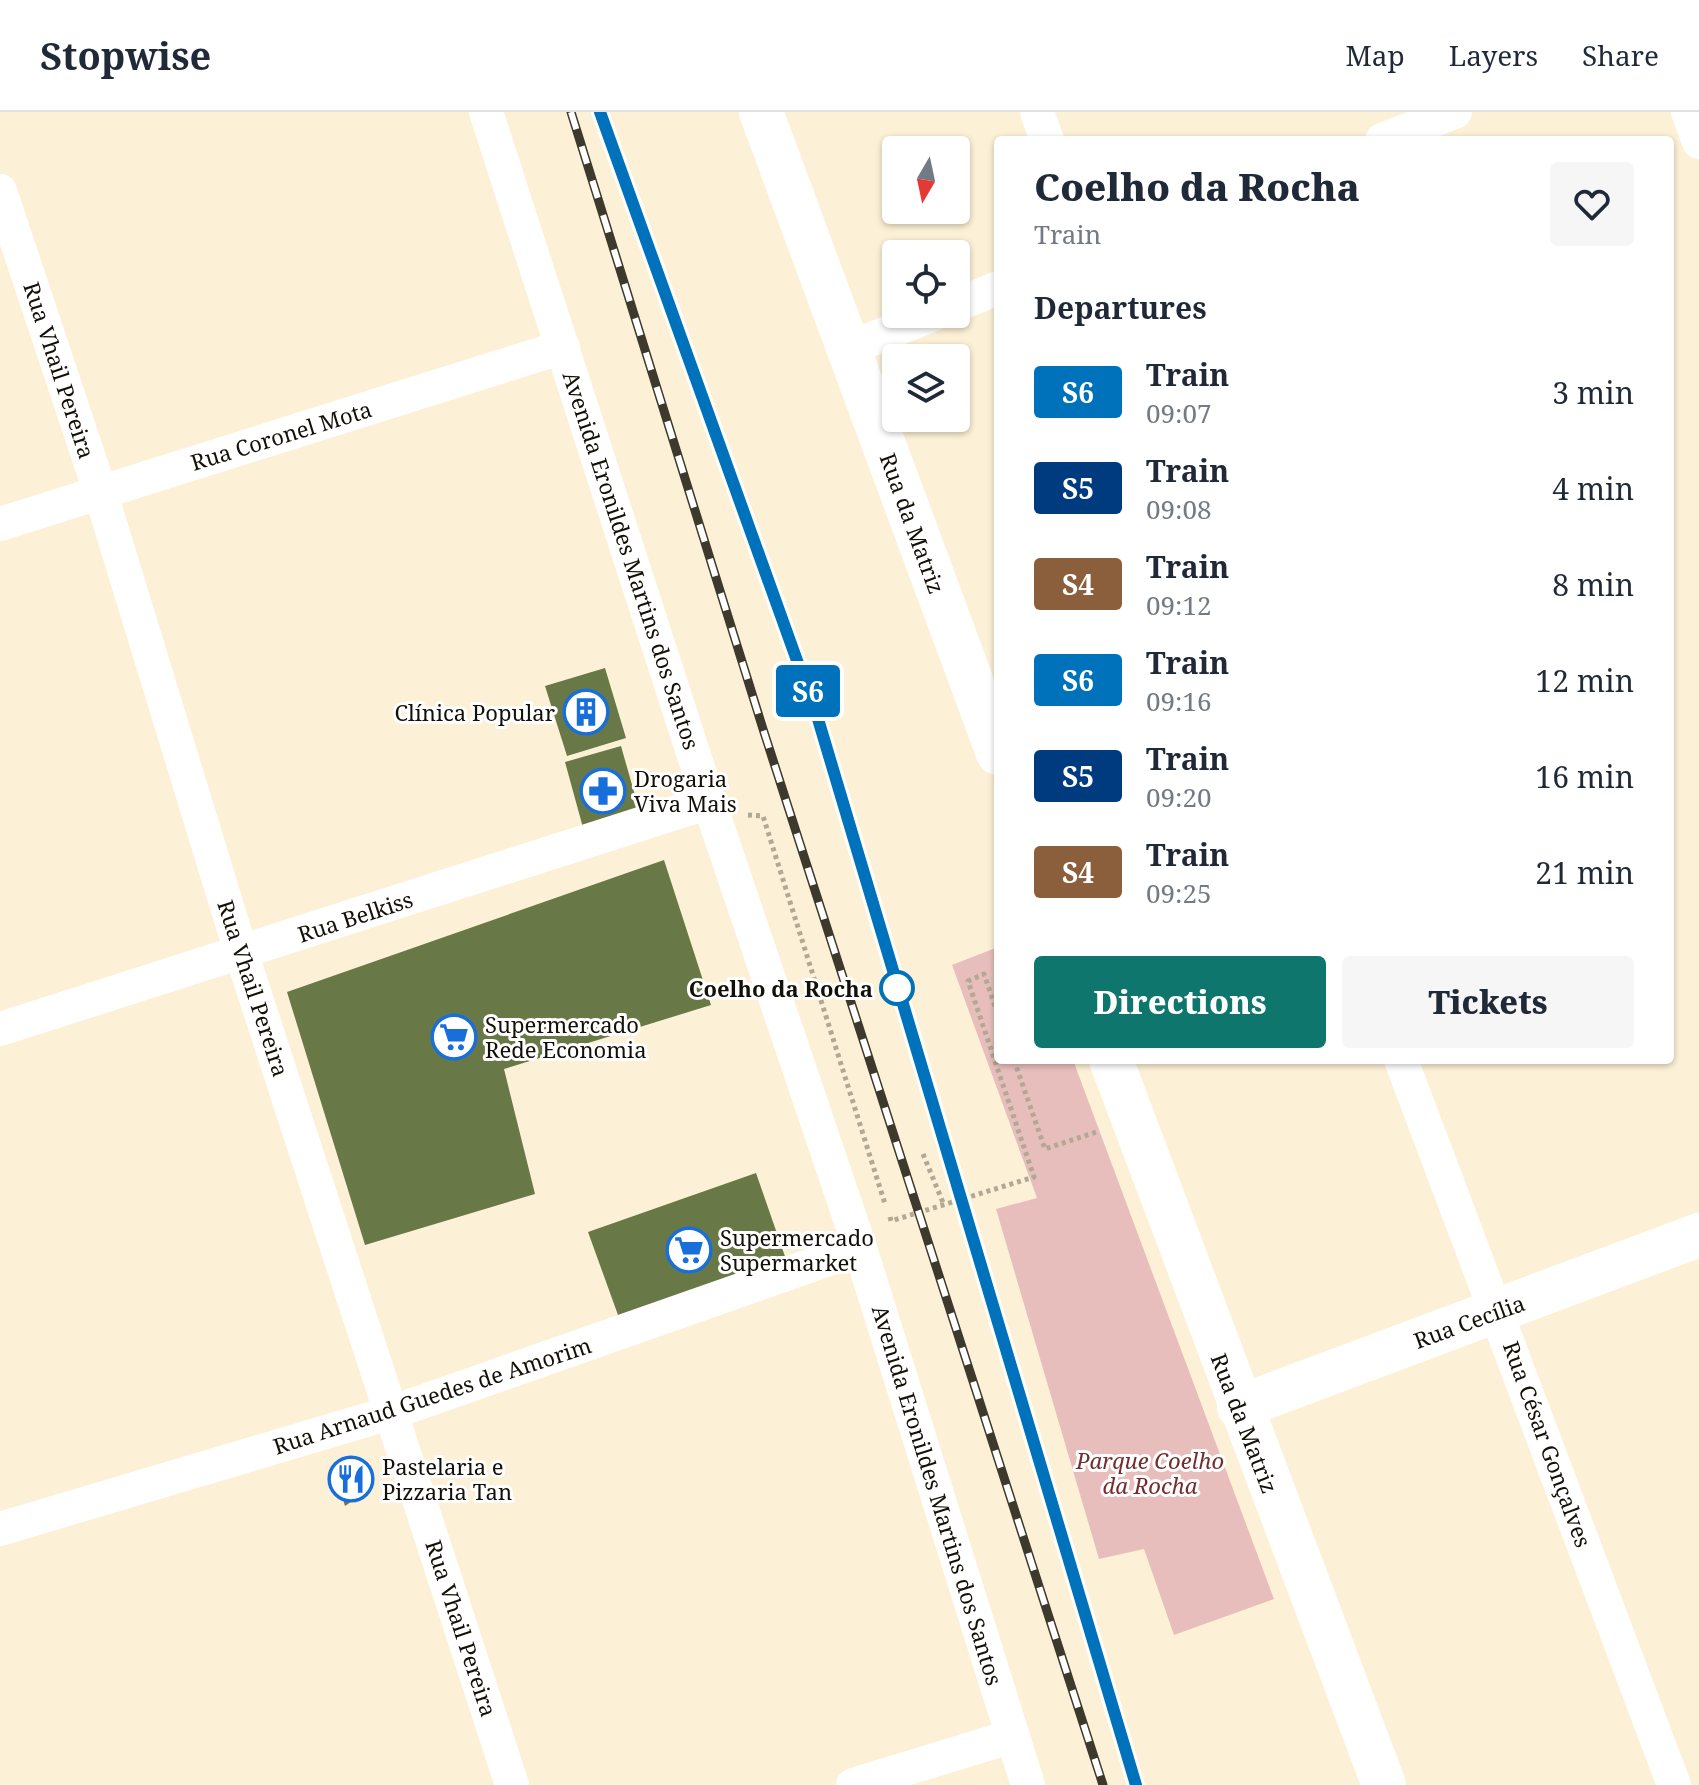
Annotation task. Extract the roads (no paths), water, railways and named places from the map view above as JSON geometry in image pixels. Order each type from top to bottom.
[{"type":"main road","name":"Rua da Matriz","points":[[761,112],[994,742]]},
{"type":"main road","name":"Rua da Matriz","points":[[1112,1064],[1239,1407],[1384,1785]]},
{"type":"main road","name":"Rua Cecília","points":[[1239,1407],[1699,1235]]},
{"type":"street","name":"Avenida Eronildes Martins dos Santos","points":[[486,112],[713,811],[860,1248],[1028,1785]]},
{"type":"street","points":[[1037,112],[1046,136]]},
{"type":"street","points":[[1392,136],[1455,112]]},
{"type":"street","points":[[1688,112],[1699,142]]},
{"type":"street","name":"Rua Vhail Pereira","points":[[0,191],[100,491],[241,952],[512,1785]]},
{"type":"street","points":[[970,299],[994,290]]},
{"type":"street","points":[[850,348],[899,328]]},
{"type":"street","name":"Rua Coronel Mota","points":[[0,524],[563,347]]},
{"type":"street","name":"Rua Belkiss","points":[[0,1029],[241,952],[713,811]]},
{"type":"street","name":"Rua César Gonçalves","points":[[1403,1064],[1499,1310],[1674,1785]]},
{"type":"street","name":"Rua Arnaud Guedes de Amorim","points":[[0,1529],[393,1412],[860,1248]]},
{"type":"street","points":[[853,1785],[1013,1736]]},
{"type":"railway","points":[[571,112],[763,729],[1103,1785]]},
{"type":"railway","points":[[600,112],[818,719],[1136,1785]]},
{"type":"train","name":"S6","points":[[600,112],[818,719],[1136,1785]]},
{"type":"place","name":"Clínica Popular","points":[[586,712]]},
{"type":"place","name":"Drogaria Viva Mais","points":[[603,791]]},
{"type":"place","name":"Coelho da Rocha","points":[[897,988]]},
{"type":"place","name":"Supermercado Rede Economia","points":[[454,1037]]},
{"type":"place","name":"Supermercado Supermarket","points":[[689,1250]]},
{"type":"place","name":"Pastelaria e Pizzaria Tan","points":[[351,1479]]},
{"type":"park label","name":"Parque Coelho da Rocha","points":[[1150,1472]]}]
